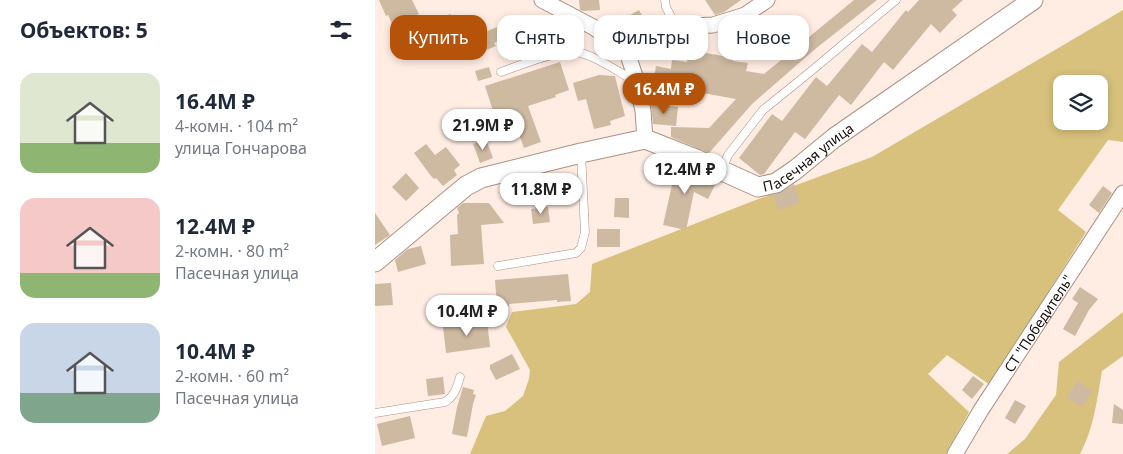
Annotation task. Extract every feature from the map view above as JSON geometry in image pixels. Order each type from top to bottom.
[{"type":"street","points":[[542,0],[594,28]]},
{"type":"street","points":[[708,25],[745,15],[767,0]]},
{"type":"street","name":"Пасечная улица","points":[[645,139],[758,187],[776,182],[795,170],[835,138],[1033,0]]},
{"type":"street","points":[[375,262],[466,186],[481,178],[645,139],[643,111],[637,82],[630,60]]},
{"type":"street","name":"СТ \"Победитель\"","points":[[955,454],[981,410],[1123,192]]},
{"type":"lane","points":[[665,0],[670,15]]},
{"type":"lane","points":[[721,171],[728,155],[763,110],[896,0]]},
{"type":"lane","points":[[501,72],[563,52],[575,52],[589,56],[637,82]]},
{"type":"lane","points":[[498,266],[576,253],[581,248],[585,232],[581,153]]},
{"type":"lane","points":[[375,413],[445,402],[454,394],[460,377]]},
{"type":"shaded area","points":[[1123,10],[1123,142],[1108,140],[1058,210],[1086,232],[990,385],[947,355],[928,374],[969,412],[946,454],[470,454],[486,416],[505,411],[523,396],[529,379],[530,370],[506,327],[512,312],[576,304],[590,292],[592,264],[872,157]]},
{"type":"shaded area","points":[[1123,312],[1123,356],[1102,371],[1092,424],[1080,454],[1007,454],[1025,439],[1056,395],[1059,362]]},
{"type":"building","points":[[379,0],[412,0],[419,14],[390,15],[390,19],[388,15],[386,16]]},
{"type":"building","points":[[579,0],[599,0],[600,10],[580,10]]},
{"type":"building","points":[[705,0],[741,0],[724,12],[715,15]]},
{"type":"building","points":[[854,0],[877,0],[809,54],[809,37]]},
{"type":"building","points":[[919,0],[963,0],[952,10],[957,15],[940,33],[931,24],[893,70],[884,62],[851,105],[839,95],[805,139],[795,132],[764,174],[760,175],[739,158],[772,114],[782,121],[816,77],[827,86],[862,44],[872,52],[906,10],[908,12]]},
{"type":"building","points":[[639,10],[642,15],[630,15]]},
{"type":"building","points":[[497,27],[497,42],[494,43],[496,46],[487,50],[487,31]]},
{"type":"building","points":[[708,53],[718,55],[718,60],[733,60],[748,63],[746,71],[764,74],[781,60],[803,60],[752,104],[709,153],[671,137],[671,127],[709,128],[736,99],[653,84],[656,66],[671,69],[672,60],[687,62],[687,60],[708,60]]},
{"type":"building","points":[[560,62],[569,90],[555,95],[556,97],[528,106],[541,142],[524,148],[510,109],[494,114],[485,86]]},
{"type":"building","points":[[489,67],[492,77],[478,81],[475,71]]},
{"type":"building","points":[[599,75],[615,76],[625,116],[610,121],[611,125],[594,129],[586,99],[578,101],[573,83]]},
{"type":"building","points":[[651,104],[678,107],[676,126],[653,124]]},
{"type":"building","points":[[486,139],[493,158],[480,163],[473,144]]},
{"type":"building","points":[[426,144],[435,155],[446,147],[460,165],[454,170],[457,175],[443,186],[436,178],[434,179],[431,176],[414,153]]},
{"type":"building","points":[[677,164],[717,181],[708,199],[694,192],[686,230],[663,225],[672,185],[670,184]]},
{"type":"building","points":[[406,173],[419,188],[406,201],[392,187]]},
{"type":"building","points":[[794,184],[800,202],[778,210],[773,195],[782,192]]},
{"type":"building","points":[[1103,186],[1112,193],[1099,213],[1089,205]]},
{"type":"building","points":[[615,198],[629,198],[629,218],[614,217]]},
{"type":"building","points":[[463,203],[489,203],[504,223],[481,225],[484,264],[451,266],[450,235],[458,234],[457,215],[459,213],[457,208]]},
{"type":"building","points":[[548,207],[550,222],[533,224],[531,209]]},
{"type":"building","points":[[375,213],[390,235],[375,245]]},
{"type":"building","points":[[597,229],[620,229],[620,247],[597,247]]},
{"type":"building","points":[[421,246],[426,264],[398,272],[395,260],[408,249]]},
{"type":"building","points":[[568,274],[571,301],[557,302],[557,300],[509,304],[509,306],[497,307],[495,280]]},
{"type":"building","points":[[391,283],[393,305],[375,306],[375,284]]},
{"type":"building","points":[[1080,287],[1098,299],[1089,310],[1075,336],[1063,329],[1078,303],[1072,299]]},
{"type":"building","points":[[487,320],[490,347],[446,353],[443,326]]},
{"type":"building","points":[[512,354],[520,369],[496,380],[490,365]]},
{"type":"building","points":[[973,376],[984,384],[972,399],[962,390]]},
{"type":"building","points":[[443,377],[445,394],[428,396],[426,379]]},
{"type":"building","points":[[1077,381],[1093,391],[1082,407],[1067,398]]},
{"type":"building","points":[[463,387],[474,390],[473,394],[476,395],[467,437],[452,434]]},
{"type":"building","points":[[1015,400],[1026,406],[1015,424],[1005,418]]},
{"type":"building","points":[[1114,404],[1123,410],[1123,424],[1112,423]]},
{"type":"building","points":[[410,416],[415,438],[382,446],[377,424]]}]
